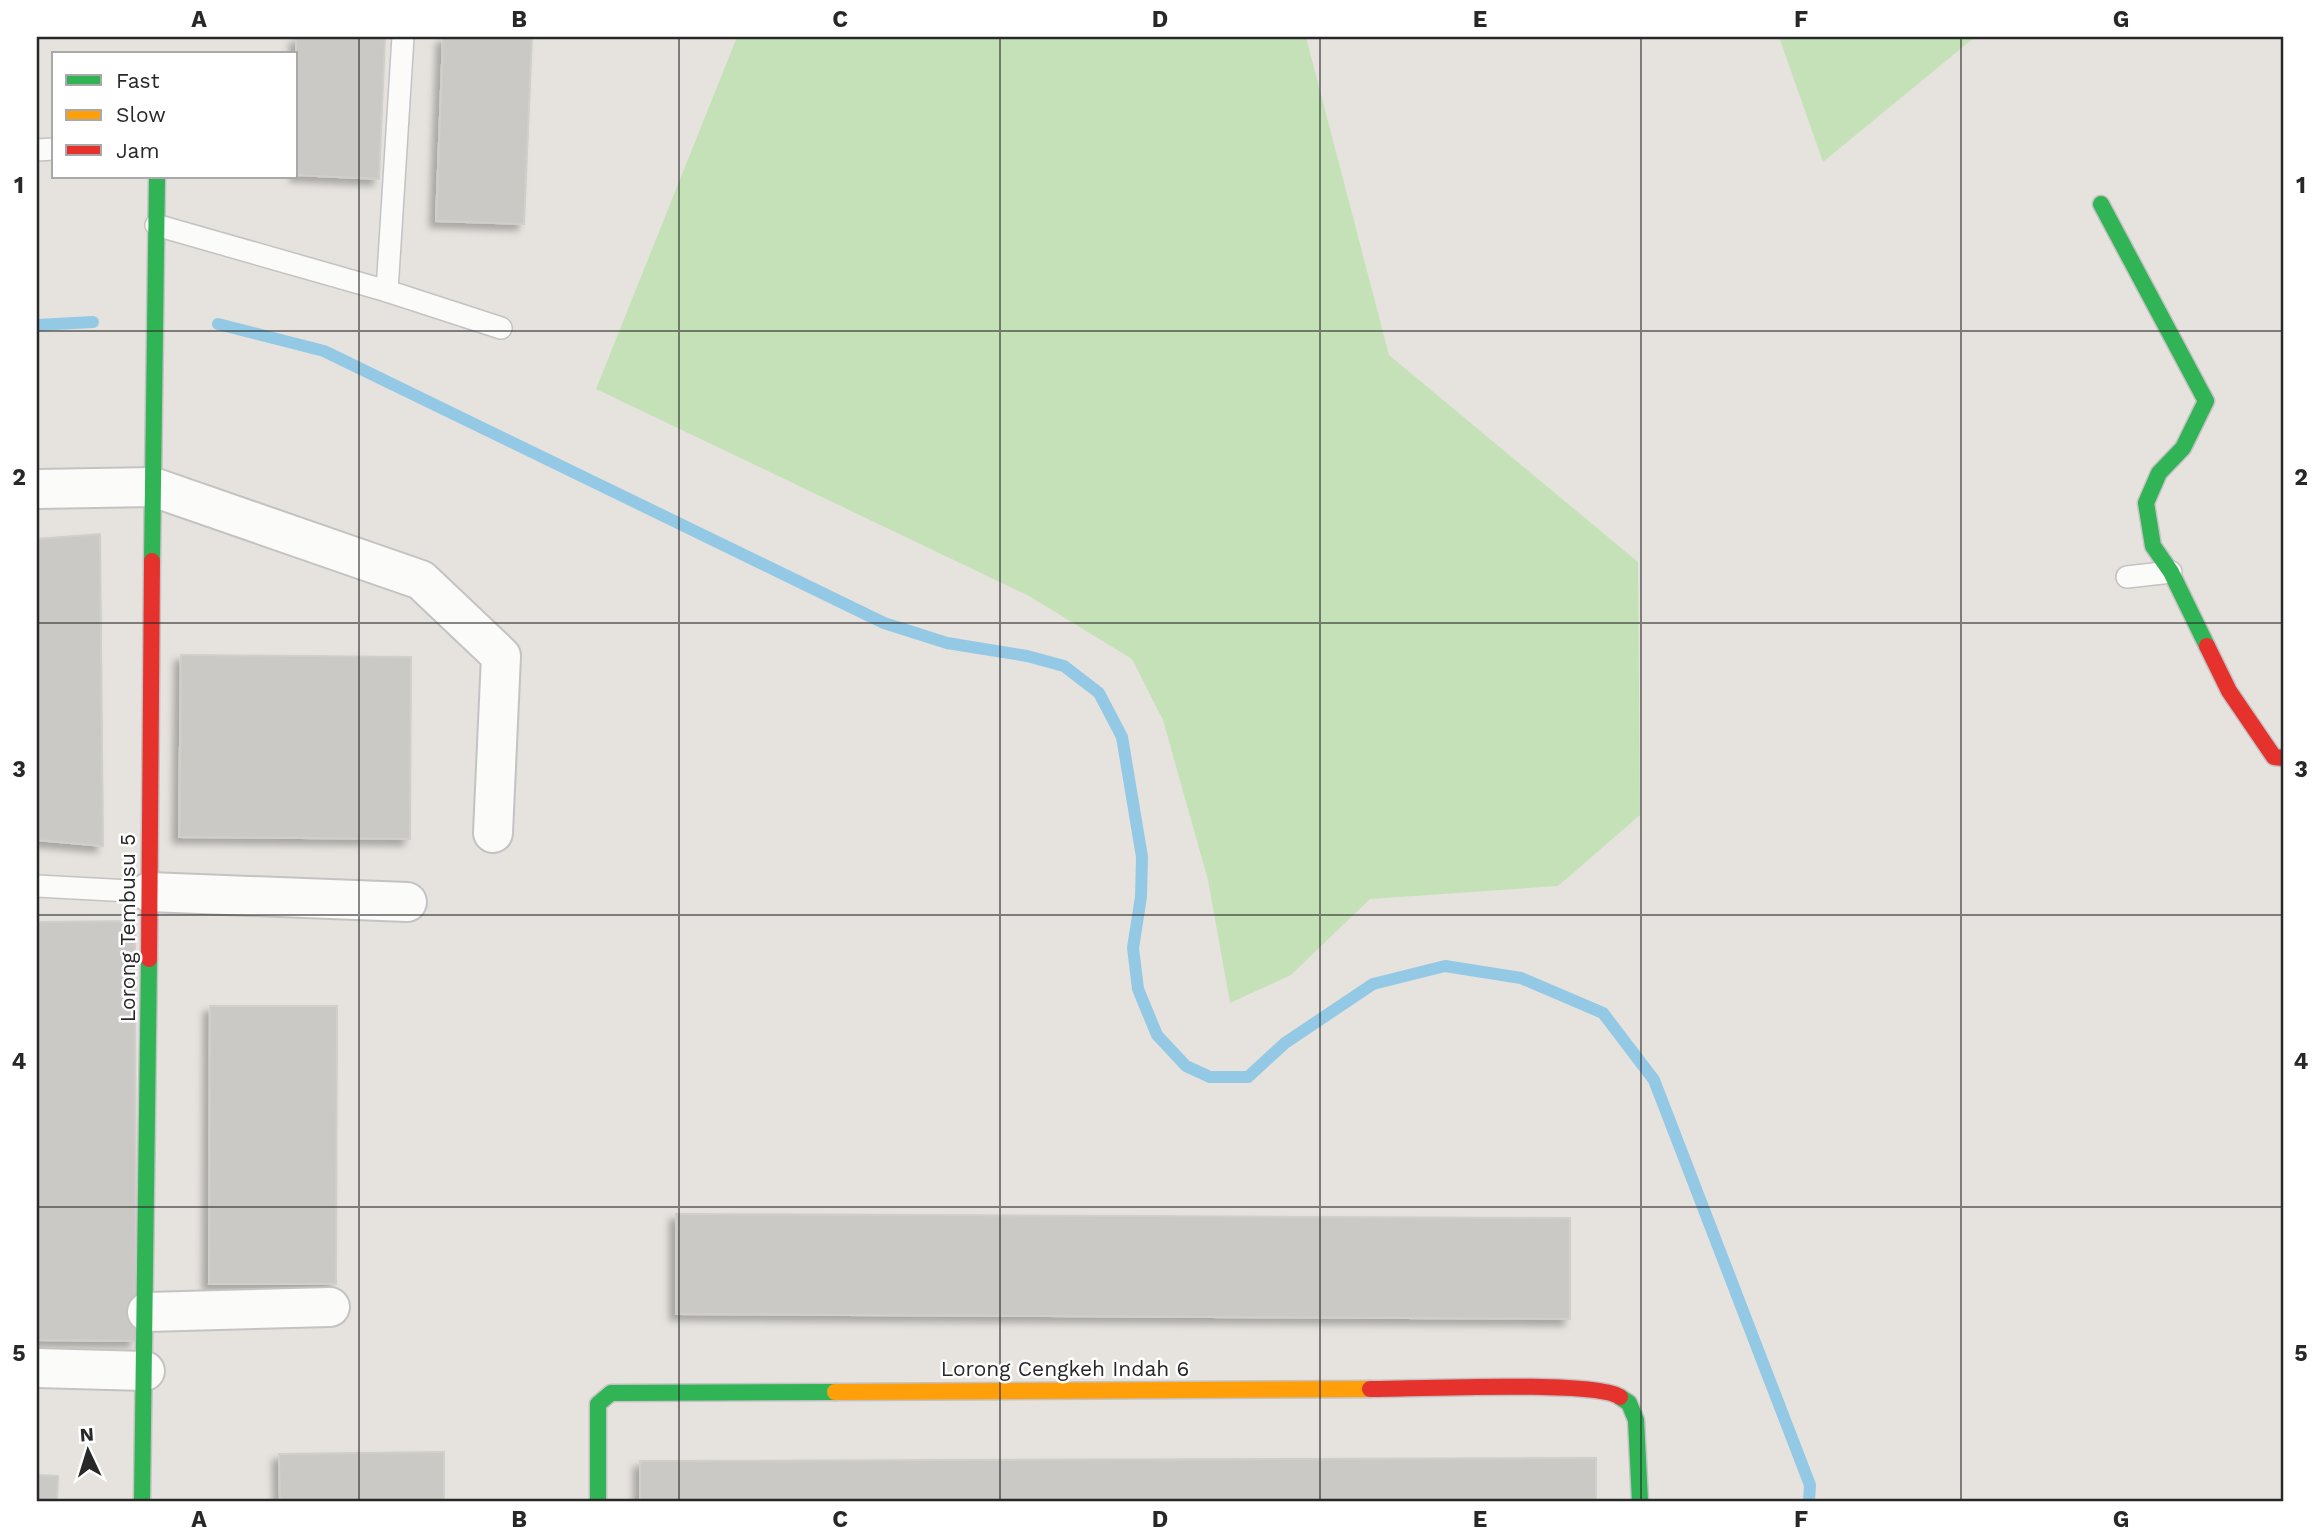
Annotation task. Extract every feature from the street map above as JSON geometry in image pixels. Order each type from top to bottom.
[{"type":"street","name":"Lorong Tembusu 5","points":[[142,1501],[147,1312],[157,178]]},
{"type":"street","points":[[2101,204],[2206,401],[2183,448],[2159,473],[2146,503],[2153,546],[2171,572],[2229,691],[2274,757],[2283,758]]},
{"type":"street","points":[[37,489],[153,486],[421,580],[501,656],[493,833]]},
{"type":"street","points":[[149,892],[407,902]]},
{"type":"street","points":[[147,1312],[330,1307]]},
{"type":"street","points":[[37,1368],[145,1371]]},
{"type":"street","name":"Lorong Cengkeh Indah 6","points":[[598,1501],[598,1404],[611,1393],[1578,1388],[1613,1392],[1629,1403],[1636,1420],[1640,1501]]},
{"type":"lane","points":[[387,291],[403,37]]},
{"type":"lane","points":[[156,225],[387,291],[500,328]]},
{"type":"lane","points":[[2127,577],[2171,572]]},
{"type":"lane","points":[[37,886],[149,892]]},
{"type":"green space","points":[[737,37],[1306,37],[1389,355],[1638,562],[1640,815],[1558,886],[1370,899],[1291,975],[1230,1003],[1208,880],[1163,720],[1132,659],[1029,596],[596,389]]},
{"type":"green space","points":[[1779,37],[1975,37],[1823,162]]},
{"type":"building","points":[[296,37],[385,37],[379,179],[298,175]]},
{"type":"building","points":[[443,37],[532,37],[524,224],[436,221]]},
{"type":"building","points":[[100,534],[103,846],[37,840],[37,539]]},
{"type":"building","points":[[181,655],[411,657],[410,839],[179,837]]},
{"type":"building","points":[[135,921],[136,1341],[37,1340],[37,922]]},
{"type":"building","points":[[210,1006],[337,1006],[336,1284],[209,1284]]},
{"type":"building","points":[[676,1214],[1570,1218],[1570,1319],[676,1314]]},
{"type":"building","points":[[444,1452],[444,1501],[280,1501],[279,1454]]},
{"type":"building","points":[[1596,1458],[1596,1501],[640,1501],[640,1461]]},
{"type":"building","points":[[37,1475],[58,1476],[57,1501],[37,1501]]},
{"type":"waterway","points":[[37,325],[93,322]]},
{"type":"waterway","points":[[218,324],[324,351],[884,623],[947,643],[1027,656],[1064,666],[1099,693],[1122,737],[1142,857],[1141,897],[1133,948],[1138,989],[1157,1035],[1186,1066],[1210,1077],[1248,1077],[1285,1043],[1373,984],[1445,966],[1521,978],[1603,1013],[1654,1080],[1810,1485],[1809,1501]]},
{"type":"traffic: fast","points":[[152,561],[157,178]]},
{"type":"traffic: fast","points":[[2101,204],[2206,401],[2183,448],[2159,473],[2146,503],[2153,546],[2171,572],[2207,646]]},
{"type":"traffic: fast","points":[[142,1501],[149,959]]},
{"type":"traffic: fast","points":[[598,1501],[598,1404],[611,1393],[835,1392]]},
{"type":"traffic: fast","points":[[1620,1397],[1629,1403],[1636,1420],[1640,1501]]},
{"type":"traffic: slow","points":[[835,1392],[1370,1389]]},
{"type":"traffic: jam","points":[[149,959],[152,561]]},
{"type":"traffic: jam","points":[[2207,646],[2229,691],[2274,757],[2283,758]]},
{"type":"traffic: jam","points":[[1370,1389],[1541,1387],[1604,1392],[1620,1397]]}]
